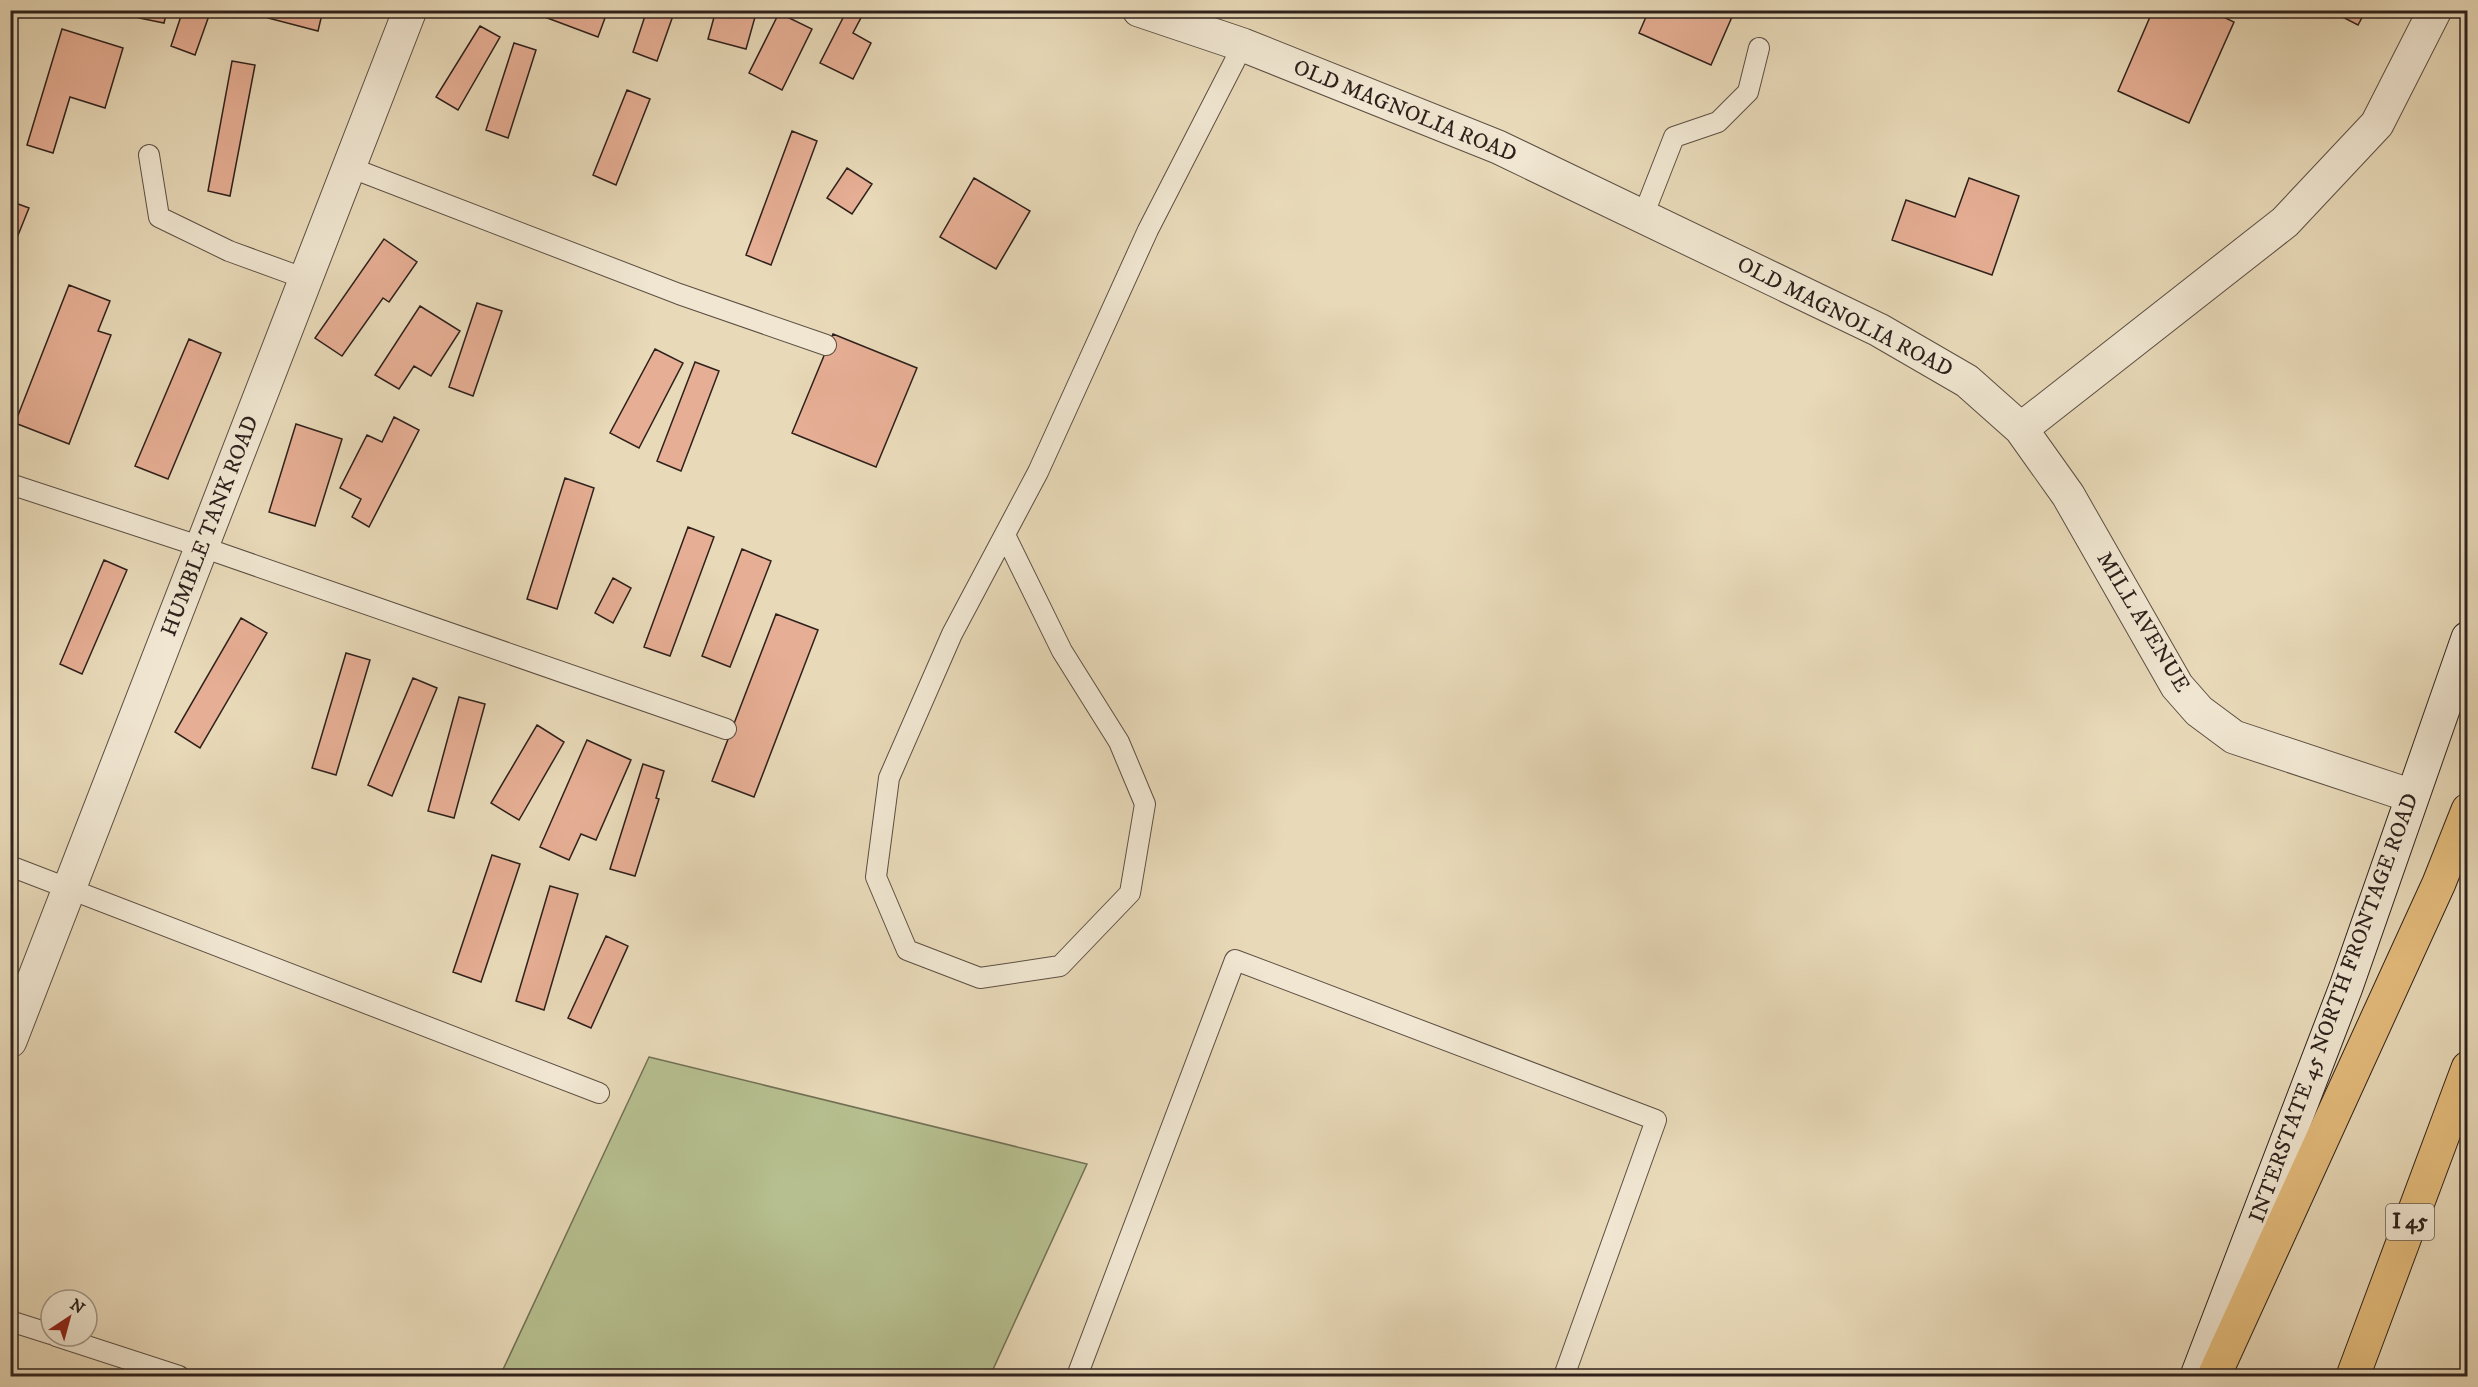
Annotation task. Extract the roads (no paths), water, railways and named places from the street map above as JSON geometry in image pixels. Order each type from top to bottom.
[{"type":"highway","points":[[2214,1377],[2439,883],[2468,810]]},
{"type":"highway","name":"I 45","points":[[2353,1377],[2468,1068]]},
{"type":"street","name":"HUMBLE TANK ROAD","points":[[10,1041],[410,10]]},
{"type":"street","name":"OLD MAGNOLIA ROAD","points":[[1139,10],[1243,45],[1498,147],[1889,336],[1967,381],[2022,429]]},
{"type":"street","points":[[2022,429],[2285,222],[2377,124],[2435,10]]},
{"type":"street","name":"MILL AVENUE","points":[[2022,429],[2068,495],[2177,686],[2199,711],[2234,737],[2412,796]]},
{"type":"street","name":"INTERSTATE 45 NORTH FRONTAGE ROAD","points":[[2197,1377],[2346,987],[2468,638]]},
{"type":"lane","points":[[1005,535],[1062,651],[1119,742],[1145,804],[1130,893],[1060,966],[980,978],[907,950],[876,877],[890,778],[952,634],[1038,472],[1148,230],[1243,45]]},
{"type":"lane","points":[[1643,216],[1674,137],[1718,122],[1748,92],[1759,48]]},
{"type":"lane","points":[[149,155],[159,216],[229,251],[306,279]]},
{"type":"lane","points":[[349,167],[679,294],[826,345]]},
{"type":"lane","points":[[10,484],[202,547],[726,729]]},
{"type":"lane","points":[[10,866],[599,1093]]},
{"type":"lane","points":[[1077,1377],[1235,960],[1656,1120],[1564,1377]]},
{"type":"lane","points":[[10,1321],[39,1330]]},
{"type":"lane","points":[[92,1348],[179,1377]]}]
